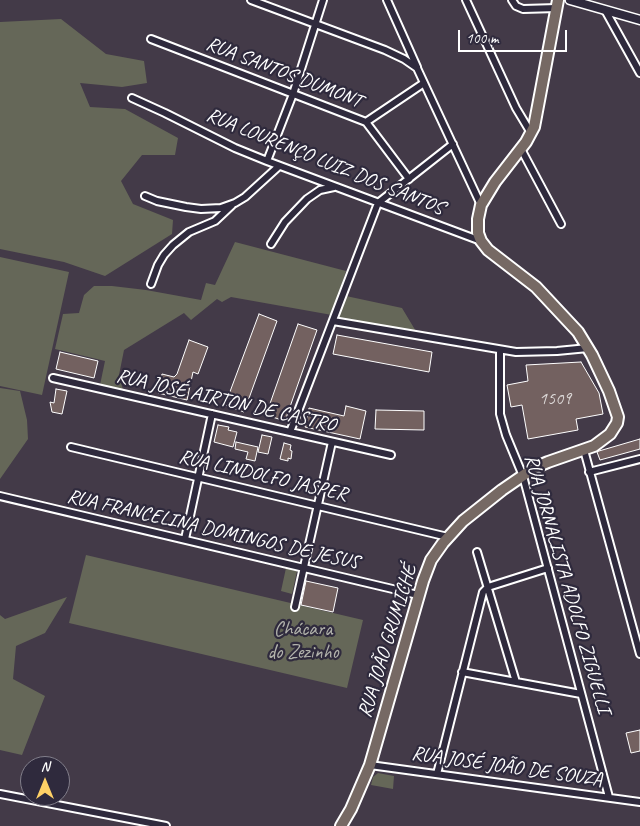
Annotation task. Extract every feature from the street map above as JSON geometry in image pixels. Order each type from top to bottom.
[{"type":"main road","points":[[481,241],[477,226],[480,205],[521,149],[531,133],[537,116],[558,4]]},
{"type":"main road","name":"RUA JOÃO GRUMICHÉ","points":[[341,826],[351,809],[370,765],[418,595],[431,560],[463,521],[502,490],[534,468],[594,446],[610,434],[618,418],[609,391],[588,348],[572,324],[536,286],[488,250],[481,241]]},
{"type":"street","points":[[251,0],[384,50],[404,59],[417,68]]},
{"type":"street","points":[[267,161],[293,94],[323,0]]},
{"type":"street","points":[[387,0],[480,205]]},
{"type":"street","points":[[466,0],[516,108],[531,133]]},
{"type":"street","points":[[512,0],[516,6],[523,9],[558,4]]},
{"type":"street","points":[[570,0],[580,1],[640,20]]},
{"type":"street","points":[[605,10],[640,73]]},
{"type":"street","name":"RUA SANTOS DUMONT","points":[[151,39],[366,122],[408,179]]},
{"type":"street","points":[[366,122],[424,83]]},
{"type":"street","name":"RUA LOURENÇO LUIZ DOS SANTOS","points":[[132,98],[235,148],[481,241]]},
{"type":"street","points":[[290,432],[378,203],[453,144]]},
{"type":"street","points":[[521,149],[561,224]]},
{"type":"street","points":[[151,284],[161,260],[173,245],[189,232],[215,221],[235,203],[250,193],[279,166]]},
{"type":"street","points":[[271,244],[285,222],[307,198],[320,190],[335,187]]},
{"type":"street","points":[[145,196],[166,203],[201,209],[220,208],[235,203]]},
{"type":"street","points":[[333,320],[500,350],[532,352],[588,348]]},
{"type":"street","name":"RUA JORNALISTA ADOLFO ZIGUELLI","points":[[500,350],[500,414],[506,435],[524,476],[609,797]]},
{"type":"street","name":"RUA JOSÉ AIRTON DE CASTRO","points":[[53,378],[391,455]]},
{"type":"street","points":[[185,539],[212,414]]},
{"type":"street","points":[[295,607],[332,442]]},
{"type":"street","name":"RUA LINDOLFO JASPER","points":[[70,447],[448,537]]},
{"type":"street","points":[[584,450],[640,654]]},
{"type":"street","points":[[589,472],[640,459]]},
{"type":"street","name":"RUA FRANCELINA DOMINGOS DE JESUS","points":[[0,496],[418,595]]},
{"type":"street","points":[[477,552],[516,682]]},
{"type":"street","points":[[437,774],[480,597],[488,587],[548,568]]},
{"type":"street","points":[[462,672],[582,694]]},
{"type":"street","name":"RUA JOSÉ JOÃO DE SOUZA","points":[[370,765],[640,802]]},
{"type":"street","points":[[0,794],[166,826]]},
{"type":"green space","points":[[61,19],[106,54],[144,61],[147,83],[122,87],[80,83],[90,107],[125,109],[178,138],[175,155],[142,155],[121,181],[133,204],[173,220],[172,234],[105,276],[64,262],[0,249],[0,22]]},
{"type":"green space","points":[[235,242],[346,271],[332,315],[231,297],[222,302],[217,299],[191,320],[184,313],[124,350],[119,375],[123,390],[100,385],[105,361],[55,349],[63,314],[79,313],[84,295],[94,286],[146,290],[201,300],[206,283],[215,285]]},
{"type":"green space","points":[[0,257],[69,272],[42,395],[0,386]]},
{"type":"green space","points":[[346,296],[402,308],[417,333],[337,318]]},
{"type":"green space","points":[[0,388],[20,391],[27,420],[28,439],[0,479]]},
{"type":"green space","name":"Chácara do Zezinho","points":[[86,555],[363,620],[347,688],[69,623]]},
{"type":"green space","points":[[286,568],[297,571],[292,594],[281,591]]},
{"type":"green space","points":[[67,597],[45,633],[16,646],[13,679],[45,696],[22,755],[0,750],[0,615],[5,619]]},
{"type":"green space","points":[[378,773],[394,776],[393,789],[371,785],[373,777]]},
{"type":"building","points":[[259,314],[277,321],[244,412],[225,405]]},
{"type":"building","points":[[298,324],[317,330],[285,421],[266,415]]},
{"type":"building","points":[[337,335],[432,352],[429,372],[333,354]]},
{"type":"building","points":[[189,340],[208,347],[198,374],[193,372],[187,400],[158,393],[162,374],[174,377],[177,374]]},
{"type":"building","points":[[60,352],[98,361],[94,378],[56,369]]},
{"type":"building","points":[[581,362],[599,393],[603,414],[576,419],[578,430],[528,439],[522,405],[511,407],[507,385],[528,381],[526,365]]},
{"type":"building","points":[[56,389],[67,391],[62,414],[52,412],[50,402],[54,403]]},
{"type":"building","points":[[346,406],[366,411],[360,439],[305,427],[309,408],[344,416]]},
{"type":"building","points":[[376,410],[424,411],[424,430],[375,429]]},
{"type":"building","points":[[218,425],[229,427],[228,430],[237,432],[233,447],[214,442]]},
{"type":"building","points":[[262,435],[272,437],[268,454],[258,452]]},
{"type":"building","points":[[640,439],[640,449],[600,460],[597,452]]},
{"type":"building","points":[[236,442],[258,447],[255,461],[246,459],[248,452],[235,449]]},
{"type":"building","points":[[284,443],[291,445],[291,459],[288,458],[288,461],[280,459]]},
{"type":"building","points":[[306,581],[338,588],[333,612],[301,605]]},
{"type":"building","points":[[640,730],[640,751],[631,753],[626,733]]}]
